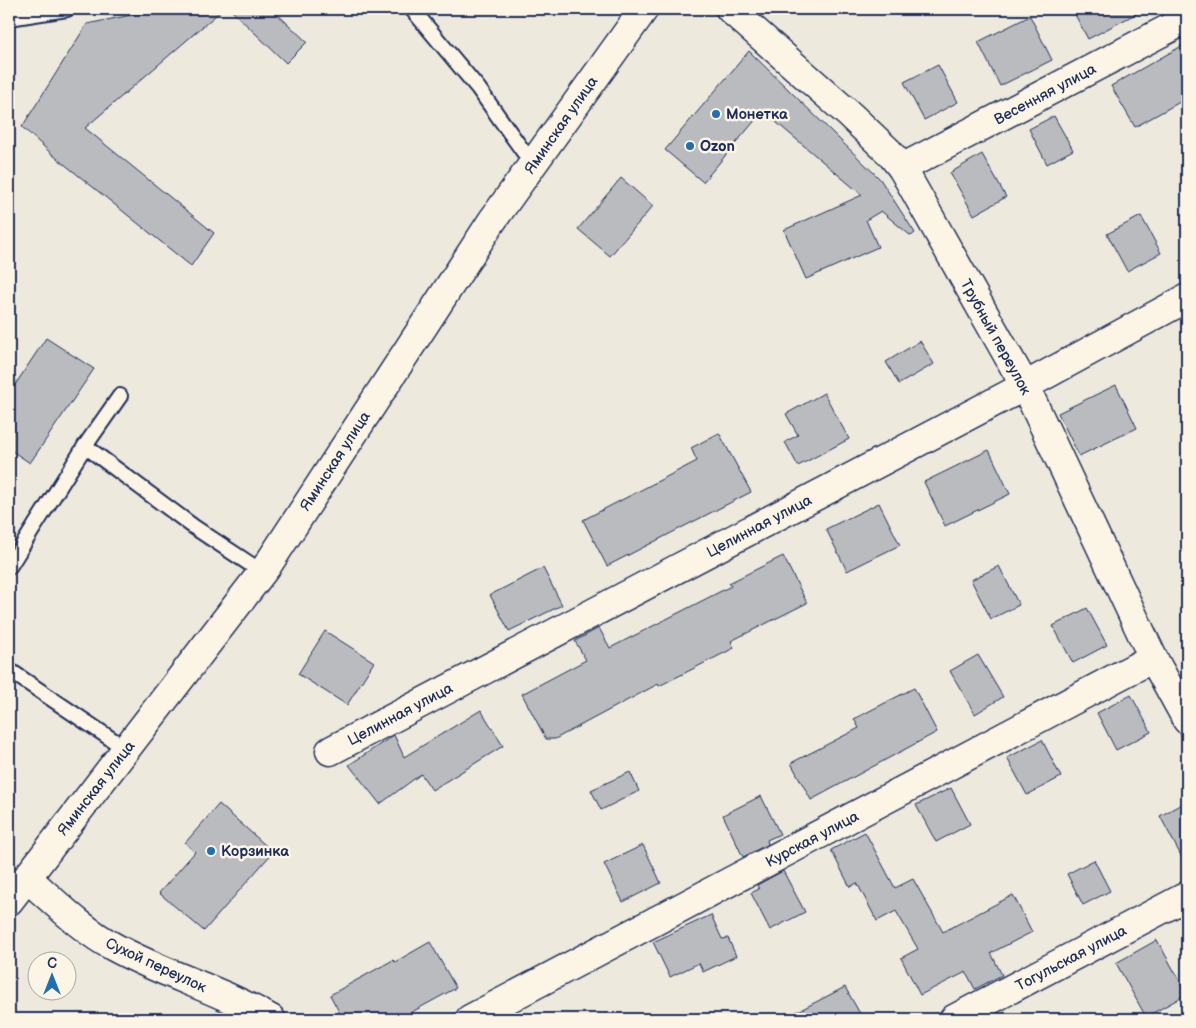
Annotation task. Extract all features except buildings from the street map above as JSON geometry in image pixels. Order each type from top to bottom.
[{"type":"street","name":"Яминская улица","points":[[9,901],[262,572],[492,221],[644,9]]},
{"type":"street","name":"Трубный переулок","points":[[730,9],[850,115],[889,152],[902,168],[1025,386],[1153,658],[1187,720]]},
{"type":"street","name":"Весенняя улица","points":[[902,168],[1187,19]]},
{"type":"street","name":"Целинная улица","points":[[330,751],[1025,386],[1187,298]]},
{"type":"street","name":"Курская улица","points":[[470,1019],[1153,658]]},
{"type":"street","name":"Сухой переулок","points":[[27,878],[92,934],[113,947],[250,1007],[271,1019]]},
{"type":"street","name":"Тогульская улица","points":[[954,1019],[1187,896]]},
{"type":"lane","points":[[9,18],[67,9]]},
{"type":"lane","points":[[412,9],[478,88],[533,165]]},
{"type":"lane","points":[[9,566],[85,446],[120,396]]},
{"type":"lane","points":[[85,446],[194,527],[262,572]]},
{"type":"lane","points":[[9,670],[126,749]]},
{"type":"place","name":"Монетка","points":[[716,114]]},
{"type":"place","name":"Ozon","points":[[690,146]]},
{"type":"place","name":"Корзинка","points":[[211,851]]}]
